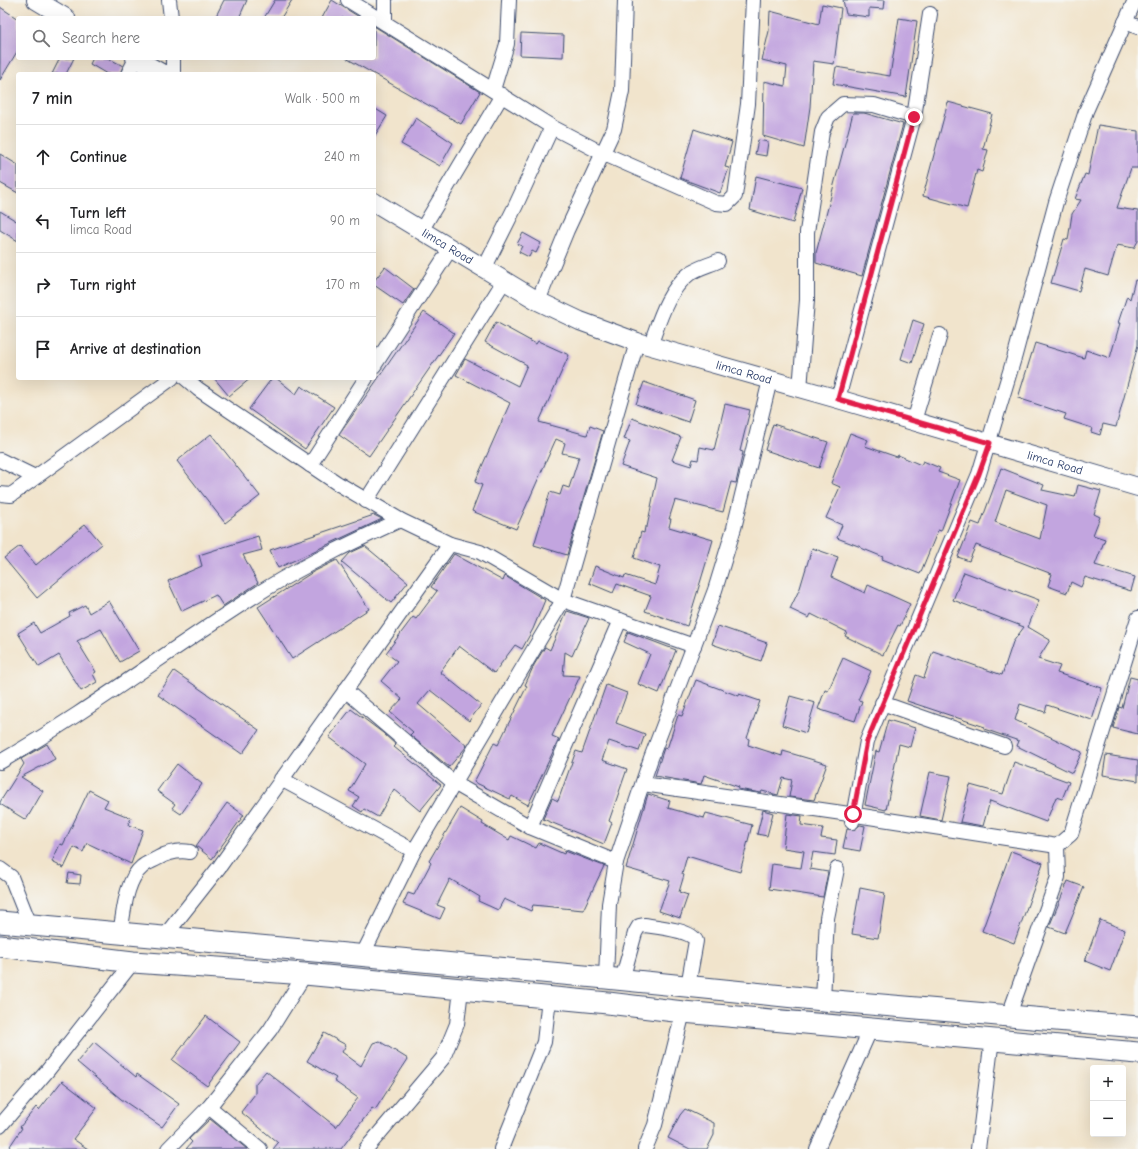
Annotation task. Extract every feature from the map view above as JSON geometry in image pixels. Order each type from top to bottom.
[{"type":"highway","points":[[0,922],[823,1000],[1138,1027]]},
{"type":"highway","points":[[0,946],[133,962],[305,974],[683,1012],[1138,1053]]},
{"type":"main road","points":[[36,0],[63,16]]},
{"type":"main road","points":[[133,64],[156,72]]},
{"type":"main road","name":"limca Road","points":[[376,203],[538,302],[580,321],[644,344],[1138,487]]},
{"type":"street","points":[[169,0],[171,16]]},
{"type":"street","points":[[348,0],[374,16]]},
{"type":"street","points":[[385,0],[385,23]]},
{"type":"street","points":[[421,231],[498,92],[508,44],[509,0]]},
{"type":"street","points":[[538,302],[567,230],[614,128],[622,91],[625,0]]},
{"type":"street","points":[[376,17],[498,92],[552,128],[602,153],[716,203],[727,204],[735,196],[748,104],[753,0]]},
{"type":"street","points":[[852,818],[867,741],[979,474],[990,443],[1056,202],[1086,111],[1131,25],[1136,0]]},
{"type":"street","points":[[838,399],[914,117],[930,14]]},
{"type":"street","points":[[173,60],[173,72]]},
{"type":"street","points":[[800,389],[807,300],[807,232],[824,127],[828,117],[843,104],[874,105],[914,117]]},
{"type":"street","points":[[484,268],[516,205],[552,128]]},
{"type":"street","points":[[376,363],[451,248]]},
{"type":"street","points":[[362,956],[414,851],[563,600],[644,344],[665,307],[689,274],[718,261]]},
{"type":"street","points":[[366,501],[504,281]]},
{"type":"street","points":[[914,421],[940,335]]},
{"type":"street","points":[[0,494],[11,495],[169,380]]},
{"type":"street","points":[[187,380],[198,389],[366,501],[400,520],[450,544],[480,552],[563,600],[694,646]]},
{"type":"street","points":[[310,464],[365,380]]},
{"type":"street","points":[[614,979],[609,904],[616,862],[643,784],[715,590],[734,528],[770,380]]},
{"type":"street","points":[[0,460],[35,477]]},
{"type":"street","points":[[0,762],[41,738],[267,588],[330,552],[400,520]]},
{"type":"street","points":[[164,937],[220,866],[450,544]]},
{"type":"street","points":[[643,784],[852,818],[1057,846],[1071,834],[1138,618]]},
{"type":"street","points":[[530,827],[620,620]]},
{"type":"street","points":[[345,690],[454,783],[530,827],[616,862]]},
{"type":"street","points":[[882,703],[1004,746]]},
{"type":"street","points":[[281,779],[414,851]]},
{"type":"street","points":[[1009,1015],[1058,877],[1057,846]]},
{"type":"street","points":[[120,933],[130,886],[134,875],[142,866],[168,852],[181,850],[190,852]]},
{"type":"street","points":[[0,869],[11,877],[30,925]]},
{"type":"street","points":[[823,1000],[827,918],[837,870]]},
{"type":"street","points":[[614,979],[635,933],[639,926],[644,925],[686,933],[694,936],[696,941],[688,986]]},
{"type":"street","points":[[0,1126],[48,1070],[133,962]]},
{"type":"street","points":[[168,1149],[208,1107],[270,1030],[305,974]]},
{"type":"street","points":[[366,1149],[443,1058],[457,1024],[461,989]]},
{"type":"street","points":[[502,1149],[544,1042],[549,998]]},
{"type":"street","points":[[645,1149],[655,1125],[683,1012]]},
{"type":"street","points":[[817,1149],[871,1028]]},
{"type":"street","points":[[978,1149],[992,1040]]},
{"type":"street","points":[[208,1107],[260,1149]]},
{"type":"building","points":[[224,0],[247,0],[240,16],[216,16]]},
{"type":"building","points":[[275,0],[292,0],[282,16],[265,16]]},
{"type":"building","points":[[332,0],[358,16],[323,16]]},
{"type":"building","points":[[843,0],[885,0],[884,9],[869,8],[869,17],[846,14]]},
{"type":"building","points":[[822,4],[841,8],[834,64],[813,61],[810,107],[804,148],[763,136],[764,81],[785,86],[787,66],[762,60],[769,31],[770,11],[819,24]]},
{"type":"building","points":[[0,7],[16,18],[16,53],[0,80]]},
{"type":"building","points":[[899,18],[917,21],[906,97],[833,84],[836,67],[890,76]]},
{"type":"building","points":[[376,27],[480,92],[461,124],[376,75],[376,72],[370,72],[349,60],[376,60]]},
{"type":"building","points":[[521,33],[564,35],[563,57],[520,55]]},
{"type":"building","points":[[59,60],[73,60],[67,72],[53,72]]},
{"type":"building","points":[[92,60],[112,60],[123,66],[121,72],[104,72],[90,64]]},
{"type":"building","points":[[948,102],[992,114],[983,149],[988,150],[982,172],[977,170],[967,208],[923,196]]},
{"type":"building","points":[[376,109],[387,116],[376,134]]},
{"type":"building","points":[[853,113],[864,113],[903,124],[862,276],[816,263],[816,253]]},
{"type":"building","points":[[416,118],[453,143],[440,166],[401,144]]},
{"type":"building","points":[[1098,125],[1138,131],[1138,168],[1131,168],[1117,208],[1138,211],[1138,241],[1134,248],[1117,245],[1108,276],[1085,269],[1079,291],[1051,283],[1064,239],[1068,240],[1072,214],[1081,200],[1075,199],[1085,174],[1088,175]]},
{"type":"building","points":[[694,129],[732,142],[725,167],[729,168],[720,193],[680,178]]},
{"type":"building","points":[[758,140],[768,142],[766,156],[755,154]]},
{"type":"building","points":[[0,154],[16,164],[16,192],[0,183]]},
{"type":"building","points":[[756,176],[802,188],[793,223],[750,210]]},
{"type":"building","points":[[0,211],[16,221],[16,240],[0,230]]},
{"type":"building","points":[[523,233],[541,243],[536,253],[532,251],[529,257],[519,252],[522,246],[517,244]]},
{"type":"building","points":[[385,267],[414,289],[403,305],[376,286],[376,278]]},
{"type":"building","points":[[1135,280],[1138,281],[1138,345],[1116,427],[1103,424],[1100,435],[1091,432],[1092,428],[1064,419],[1066,414],[1018,398],[1035,343],[1084,358],[1086,350],[1110,358],[1120,323],[1118,323],[1127,296],[1130,299]]},
{"type":"building","points":[[424,312],[454,333],[369,456],[339,435]]},
{"type":"building","points":[[913,320],[924,324],[912,363],[901,359]]},
{"type":"building","points":[[496,322],[536,344],[538,341],[569,355],[539,422],[587,435],[590,426],[603,431],[567,555],[534,545],[550,492],[560,495],[563,486],[569,488],[579,457],[562,453],[565,443],[556,439],[516,529],[472,511],[482,485],[475,482],[510,403],[456,375],[465,359],[518,386],[527,365],[485,342]]},
{"type":"building","points":[[216,380],[249,380],[229,396]]},
{"type":"building","points":[[271,380],[278,380],[296,394],[301,386],[334,407],[305,449],[249,409]]},
{"type":"building","points":[[644,382],[695,400],[688,422],[636,404]]},
{"type":"building","points":[[725,404],[750,410],[740,451],[743,452],[736,483],[731,482],[723,512],[675,500],[669,519],[671,519],[669,527],[713,540],[687,626],[645,611],[651,596],[617,584],[613,593],[589,583],[595,566],[624,578],[625,575],[655,585],[660,567],[634,558],[641,532],[644,533],[645,527],[647,527],[657,478],[621,466],[630,441],[624,439],[632,418],[681,437],[672,460],[691,466],[693,459],[698,460],[700,447],[714,450]]},
{"type":"building","points":[[773,424],[828,442],[819,468],[765,450]]},
{"type":"building","points":[[850,433],[868,440],[865,446],[897,457],[898,455],[921,465],[923,461],[940,468],[938,472],[960,480],[941,531],[938,530],[920,574],[882,559],[883,557],[837,538],[842,525],[826,518],[840,487],[831,483]]},
{"type":"building","points":[[211,434],[260,496],[225,523],[177,461]]},
{"type":"building","points":[[1001,468],[1044,485],[1042,490],[1075,497],[1078,485],[1101,491],[1094,514],[1100,517],[1093,535],[1105,539],[1095,565],[1135,577],[1131,591],[1085,577],[1081,587],[1071,582],[1067,593],[1048,586],[1052,574],[976,545],[969,561],[958,557],[972,522],[980,525]],"holes":[[[1006,490],[1047,505],[1040,539],[995,522]]]},
{"type":"building","points":[[374,515],[382,519],[278,568],[270,550]]},
{"type":"building","points":[[85,524],[102,544],[37,598],[4,558],[20,546],[36,565]]},
{"type":"building","points":[[258,536],[262,550],[243,555],[258,583],[223,606],[216,595],[182,611],[168,581],[202,566],[199,555]]},
{"type":"building","points":[[365,546],[408,582],[391,603],[342,562],[350,553]]},
{"type":"building","points":[[812,548],[838,557],[831,577],[865,593],[868,585],[910,604],[900,626],[898,625],[883,655],[845,636],[847,632],[811,614],[809,618],[790,609],[800,588]]},
{"type":"building","points":[[454,554],[503,581],[505,576],[545,600],[533,629],[522,649],[515,645],[494,673],[459,646],[440,672],[481,705],[469,721],[430,690],[418,704],[467,746],[449,767],[410,735],[413,732],[390,712],[402,699],[381,681],[397,661],[386,653],[413,617],[416,619],[437,591],[431,587]]},
{"type":"building","points":[[337,560],[369,609],[292,659],[258,607],[313,572]]},
{"type":"building","points":[[964,572],[1039,600],[1028,627],[1050,640],[1038,659],[1060,666],[1057,673],[1102,688],[1092,720],[1047,705],[1045,712],[1020,704],[1015,720],[1082,752],[1072,773],[1017,746],[1019,741],[984,729],[985,727],[907,701],[916,675],[924,678],[933,651],[1002,675],[1013,642],[1024,627],[953,600]]},
{"type":"building","points":[[109,601],[139,651],[120,662],[101,629],[77,641],[96,672],[93,674],[97,682],[81,691],[59,655],[39,667],[18,633],[34,623],[40,633],[70,616],[69,613],[85,605],[89,613]]},
{"type":"building","points":[[567,611],[589,618],[572,656],[565,652],[563,675],[580,676],[552,736],[559,739],[528,805],[512,796],[510,799],[474,782],[494,743],[498,745],[527,686],[525,685],[534,665],[545,647],[550,650]]},
{"type":"building","points":[[718,626],[767,643],[761,661],[712,644]]},
{"type":"building","points":[[628,632],[676,650],[659,693],[638,684],[650,654],[624,642]]},
{"type":"building","points":[[843,658],[871,671],[858,700],[862,701],[855,721],[818,709],[825,690],[828,691]]},
{"type":"building","points":[[174,671],[259,730],[242,754],[158,695]]},
{"type":"building","points":[[1130,677],[1138,679],[1138,734],[1113,728],[1119,707],[1122,708]]},
{"type":"building","points":[[696,680],[739,696],[739,694],[760,701],[747,738],[749,739],[748,745],[782,756],[783,751],[827,764],[814,800],[789,797],[792,780],[783,778],[778,795],[762,791],[761,793],[738,789],[739,787],[704,775],[701,784],[655,776],[664,748],[667,749],[678,715],[682,716]]},
{"type":"building","points":[[606,685],[627,693],[616,723],[645,734],[639,751],[609,741],[602,760],[627,769],[609,821],[612,823],[604,844],[543,819],[552,798],[558,801],[576,751],[582,753]]},
{"type":"building","points":[[790,696],[815,703],[806,733],[782,725]]},
{"type":"building","points":[[351,709],[383,733],[396,745],[394,747],[441,785],[420,811],[394,789],[378,817],[364,809],[362,812],[353,806],[359,797],[349,791],[365,764],[329,737]]},
{"type":"building","points":[[888,720],[915,728],[910,747],[899,744],[886,810],[865,805],[876,751],[879,752]]},
{"type":"building","points":[[47,744],[55,759],[21,777],[43,791],[26,820],[0,804],[0,802],[24,764],[21,759]]},
{"type":"building","points":[[1106,755],[1138,760],[1138,781],[1103,775]]},
{"type":"building","points":[[1014,762],[1069,782],[1062,799],[1056,797],[1046,822],[990,801],[983,826],[960,822],[970,785],[1003,794]]},
{"type":"building","points":[[177,764],[202,784],[181,814],[172,808],[175,804],[157,791]]},
{"type":"building","points":[[930,772],[951,776],[941,820],[920,816]]},
{"type":"building","points":[[89,790],[108,800],[104,807],[131,818],[128,825],[143,830],[131,864],[87,843],[83,852],[74,847],[64,868],[52,862],[60,844],[63,845]]},
{"type":"building","points":[[648,794],[670,801],[668,808],[704,818],[706,813],[752,825],[740,872],[687,856],[679,892],[688,895],[680,918],[659,911],[670,881],[626,868]]},
{"type":"building","points":[[227,803],[244,815],[212,859],[196,846]]},
{"type":"building","points":[[460,808],[483,822],[482,824],[509,840],[511,836],[536,848],[539,843],[564,854],[565,851],[604,866],[583,910],[533,905],[531,911],[504,899],[498,910],[478,901],[480,897],[450,879],[437,905],[445,908],[440,919],[403,904],[408,893],[414,895],[431,863],[429,861]]},
{"type":"building","points":[[763,810],[773,813],[767,836],[757,834]]},
{"type":"building","points":[[787,814],[802,816],[801,825],[823,828],[821,838],[837,840],[835,855],[813,852],[810,869],[828,872],[823,897],[769,889],[772,864],[801,868],[804,851],[783,848]]},
{"type":"building","points":[[860,825],[865,826],[860,851],[843,848],[847,829],[854,830]]},
{"type":"building","points":[[1011,851],[1043,863],[1014,943],[982,931]]},
{"type":"building","points":[[69,873],[81,875],[80,884],[67,883]]},
{"type":"building","points":[[1068,881],[1084,887],[1065,933],[1049,927]]},
{"type":"building","points":[[860,888],[885,893],[878,938],[852,934]]},
{"type":"building","points":[[1100,920],[1125,930],[1110,971],[1085,961]]},
{"type":"building","points":[[206,1016],[240,1042],[207,1086],[172,1060]]},
{"type":"building","points":[[324,1033],[346,1045],[342,1052],[361,1066],[373,1043],[379,1041],[408,1059],[375,1110],[372,1108],[341,1149],[273,1149],[278,1143],[241,1112],[255,1094],[255,1084],[266,1071],[336,1127],[358,1098],[334,1081],[336,1078],[307,1061]]},
{"type":"building","points":[[94,1042],[136,1077],[137,1074],[179,1104],[162,1127],[121,1099],[77,1062]]},
{"type":"building","points":[[62,1081],[97,1108],[73,1139],[88,1149],[8,1149],[22,1128],[20,1127],[36,1107],[39,1110]]},
{"type":"building","points":[[685,1109],[714,1123],[714,1135],[707,1149],[690,1149],[668,1138],[680,1115]]},
{"type":"building","points":[[210,1119],[247,1149],[186,1149],[192,1142],[189,1139]]},
{"type":"route","points":[[853,814],[867,741],[979,474],[990,443],[838,399],[870,285],[914,117]]}]
